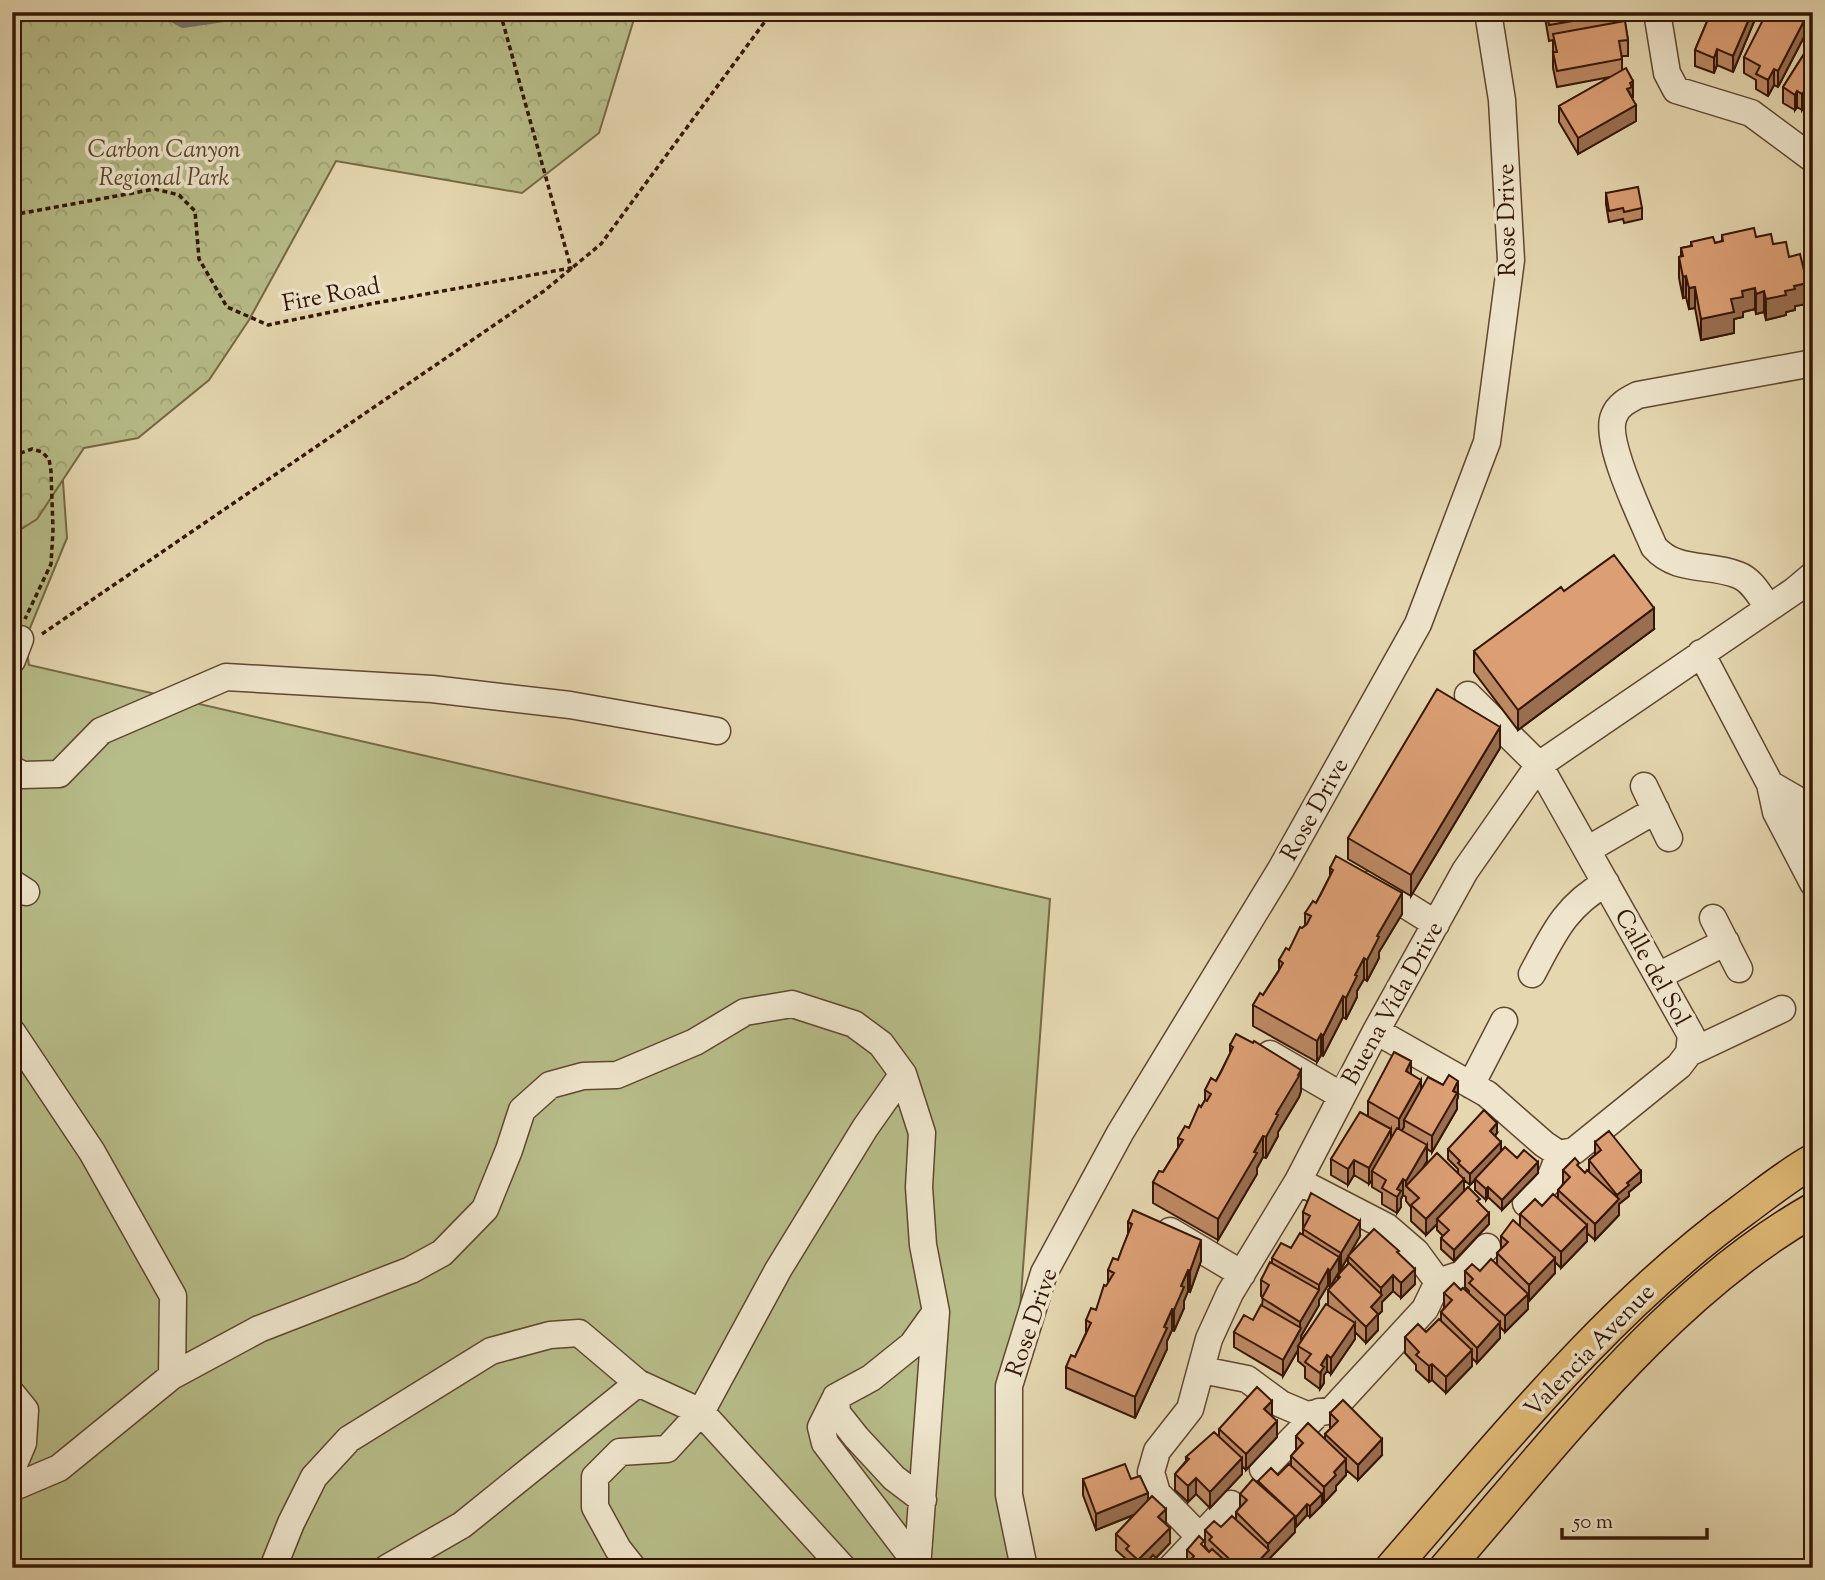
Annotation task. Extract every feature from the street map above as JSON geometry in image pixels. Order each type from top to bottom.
[{"type":"main road","name":"Valencia Avenue","points":[[1392,1568],[1564,1370],[1628,1306],[1706,1237],[1813,1161]]},
{"type":"main road","name":"Valencia Avenue","points":[[1446,1568],[1598,1393],[1654,1333],[1728,1269],[1796,1219],[1813,1210]]},
{"type":"street","name":"Rose Drive","points":[[1024,1568],[1009,1495],[1009,1387],[1044,1273],[1120,1133],[1281,869],[1418,624],[1487,442],[1511,260],[1502,100],[1488,12]]},
{"type":"street","points":[[1657,12],[1667,73],[1676,90],[1751,113],[1813,159]]},
{"type":"street","points":[[1768,607],[1751,583],[1738,574],[1678,564],[1663,557],[1654,547],[1616,452],[1611,429],[1614,415],[1624,402],[1638,395],[1813,363]]},
{"type":"street","name":"Buena Vida Drive","points":[[1200,1536],[1157,1493],[1151,1472],[1157,1451],[1190,1409],[1209,1339],[1242,1274],[1298,1181],[1376,1031],[1465,871],[1539,765],[1794,591],[1813,575]]},
{"type":"street","points":[[1701,653],[1770,784],[1776,812],[1813,883]]},
{"type":"street","points":[[12,769],[22,775],[59,774],[101,731],[226,677],[432,689],[570,705],[717,731]]},
{"type":"street","name":"Calle del Sol","points":[[1468,695],[1539,765],[1691,1035],[1689,1053],[1679,1066],[1574,1151],[1559,1154]]},
{"type":"street","points":[[1770,784],[1796,799],[1813,830]]},
{"type":"street","points":[[1644,786],[1670,838]]},
{"type":"street","points":[[1587,850],[1656,810]]},
{"type":"street","points":[[1349,871],[1436,924]]},
{"type":"street","points":[[1532,974],[1562,920],[1585,895],[1606,883]]},
{"type":"street","points":[[1713,918],[1739,969]]},
{"type":"street","points":[[1658,976],[1726,942]]},
{"type":"street","points":[[12,1488],[59,1468],[172,1376],[260,1329],[411,1270],[442,1253],[485,1209],[522,1110],[550,1085],[583,1076],[617,1075],[695,1042],[745,1012],[792,1004],[853,1024],[881,1044],[903,1074],[922,1133],[919,1187],[923,1245],[936,1312],[917,1566]]},
{"type":"street","points":[[1689,1053],[1782,1009]]},
{"type":"street","points":[[1471,1086],[1504,1021]]},
{"type":"street","points":[[1376,1031],[1487,1094],[1559,1154],[1546,1187],[1526,1203]]},
{"type":"street","points":[[12,1032],[92,1152],[173,1296],[172,1376]]},
{"type":"street","points":[[1248,1040],[1342,1096]]},
{"type":"street","points":[[634,1568],[618,1549],[595,1507],[595,1477],[620,1452],[667,1449],[701,1412],[778,1270],[865,1128],[903,1074]]},
{"type":"street","points":[[1298,1181],[1387,1227],[1416,1252],[1438,1282]]},
{"type":"street","points":[[1151,1219],[1242,1274]]},
{"type":"street","points":[[1202,1370],[1247,1379],[1280,1404],[1307,1415],[1332,1410],[1425,1309],[1438,1282],[1462,1274],[1487,1247]]},
{"type":"street","points":[[917,1566],[825,1443],[821,1427],[836,1397],[871,1378],[912,1345],[936,1312]]},
{"type":"street","points":[[273,1568],[314,1477],[349,1439],[491,1351],[550,1335],[579,1333],[638,1383],[701,1412],[843,1568]]},
{"type":"street","points":[[387,1568],[463,1525],[638,1383]]},
{"type":"street","points":[[12,1394],[26,1410],[23,1443],[12,1469]]},
{"type":"street","points":[[836,1397],[836,1413],[856,1437],[894,1478],[923,1500]]},
{"type":"street","points":[[1263,1469],[1319,1412]]},
{"type":"street","points":[[1171,1568],[1231,1504]]},
{"type":"path","points":[[500,12],[571,268]]},
{"type":"path","points":[[16,650],[32,642],[544,291],[601,244],[772,12]]},
{"type":"path","name":"Fire Road","points":[[12,215],[155,190],[179,195],[195,211],[199,259],[227,307],[268,325],[571,268]]},
{"type":"path","points":[[12,456],[32,449],[42,452],[49,459],[53,530],[51,564],[20,631],[16,650]]},
{"type":"green space","name":"Carbon Canyon Regional Park","points":[[12,12],[625,12],[634,19],[599,133],[522,193],[336,161],[249,320],[209,380],[138,438],[84,448],[37,519],[12,535]]},
{"type":"green space","points":[[12,356],[61,453],[67,538],[25,640],[29,665],[1050,899],[1009,1460],[1029,1568],[12,1568]]},
{"type":"building","points":[[1547,12],[1625,12],[1549,25]]},
{"type":"building","points":[[1711,12],[1752,12],[1733,56],[1717,49],[1714,58],[1695,50]]},
{"type":"building","points":[[1767,12],[1792,12],[1805,19],[1778,71],[1774,69],[1768,80],[1756,74],[1760,66],[1744,57]]},
{"type":"building","points":[[1625,21],[1628,40],[1619,41],[1622,59],[1557,71],[1553,34]]},
{"type":"building","points":[[1813,40],[1813,95],[1805,90],[1802,94],[1797,91],[1795,95],[1783,87]]},
{"type":"building","points":[[1626,68],[1633,81],[1630,83],[1632,87],[1627,89],[1636,105],[1578,138],[1559,106]]},
{"type":"building","points":[[1638,187],[1642,208],[1624,212],[1623,208],[1609,211],[1606,193]]},
{"type":"building","points":[[1754,228],[1756,237],[1771,234],[1773,244],[1786,242],[1789,257],[1800,254],[1807,283],[1785,291],[1786,295],[1766,299],[1764,291],[1756,294],[1755,288],[1742,291],[1743,297],[1731,299],[1734,312],[1701,319],[1695,287],[1689,288],[1686,276],[1683,277],[1679,257],[1683,256],[1681,248],[1692,246],[1691,242],[1713,237],[1715,243],[1723,241],[1722,235]]},
{"type":"building","points":[[1614,555],[1654,608],[1518,710],[1474,651],[1561,587],[1564,591]]},
{"type":"building","points":[[1437,689],[1500,727],[1411,875],[1348,838]]},
{"type":"building","points":[[1813,723],[1813,740],[1806,727]]},
{"type":"building","points":[[1336,856],[1402,893],[1377,936],[1379,937],[1367,960],[1364,958],[1346,998],[1343,996],[1323,1036],[1321,1034],[1317,1041],[1253,1005],[1278,972],[1283,963],[1279,960],[1286,948],[1289,950],[1300,927],[1307,924],[1311,916],[1305,913],[1321,894],[1333,870],[1330,868]]},
{"type":"building","points":[[1236,1034],[1253,1043],[1254,1041],[1301,1070],[1218,1219],[1153,1182],[1159,1171],[1163,1172],[1183,1140],[1178,1138],[1185,1126],[1189,1128],[1199,1105],[1201,1107],[1211,1094],[1205,1090],[1211,1078],[1216,1081],[1221,1072]]},
{"type":"building","points":[[1394,1052],[1411,1061],[1406,1071],[1421,1080],[1399,1119],[1368,1101]]},
{"type":"building","points":[[1449,1075],[1458,1081],[1453,1091],[1457,1093],[1432,1136],[1404,1120],[1428,1077],[1443,1085]]},
{"type":"building","points":[[1484,1110],[1497,1123],[1490,1131],[1501,1142],[1470,1174],[1448,1149]]},
{"type":"building","points":[[1360,1112],[1391,1129],[1369,1168],[1354,1160],[1348,1169],[1331,1159]]},
{"type":"building","points":[[1397,1128],[1427,1145],[1406,1181],[1403,1179],[1397,1189],[1401,1191],[1397,1197],[1382,1188],[1386,1180],[1372,1171]]},
{"type":"building","points":[[1609,1131],[1641,1171],[1617,1195],[1589,1160],[1601,1150],[1595,1142]]},
{"type":"building","points":[[1505,1147],[1517,1158],[1524,1150],[1538,1162],[1502,1200],[1475,1179]]},
{"type":"building","points":[[1437,1153],[1464,1179],[1426,1219],[1411,1205],[1419,1198],[1406,1186]]},
{"type":"building","points":[[1575,1158],[1579,1163],[1577,1165],[1585,1173],[1587,1170],[1619,1199],[1595,1224],[1558,1190],[1570,1177],[1563,1170]]},
{"type":"building","points":[[1468,1187],[1489,1213],[1454,1250],[1441,1238],[1449,1230],[1437,1219]]},
{"type":"building","points":[[1311,1193],[1360,1221],[1341,1253],[1303,1229],[1310,1216],[1303,1212]]},
{"type":"building","points":[[1553,1194],[1587,1225],[1561,1252],[1520,1214],[1535,1199],[1542,1206]]},
{"type":"building","points":[[1133,1210],[1201,1240],[1190,1271],[1188,1270],[1181,1286],[1184,1287],[1164,1327],[1167,1328],[1135,1397],[1066,1367],[1071,1355],[1075,1357],[1091,1323],[1086,1320],[1091,1308],[1096,1310],[1104,1285],[1106,1286],[1114,1273],[1108,1270],[1113,1258],[1118,1260],[1132,1224],[1128,1222]]},
{"type":"building","points":[[1513,1220],[1555,1258],[1529,1285],[1497,1253],[1508,1242],[1501,1236]]},
{"type":"building","points":[[1374,1229],[1415,1269],[1401,1283],[1393,1275],[1381,1288],[1348,1256]]},
{"type":"building","points":[[1300,1233],[1339,1257],[1319,1285],[1272,1258],[1281,1243],[1291,1248]]},
{"type":"building","points":[[1491,1259],[1528,1294],[1505,1316],[1469,1283],[1473,1279],[1465,1271],[1472,1264],[1480,1271]]},
{"type":"building","points":[[1270,1262],[1319,1290],[1300,1322],[1262,1298],[1269,1285],[1261,1280]]},
{"type":"building","points":[[1349,1263],[1382,1295],[1371,1307],[1378,1314],[1366,1327],[1328,1290]]},
{"type":"building","points":[[1454,1283],[1500,1322],[1477,1348],[1441,1312],[1452,1300],[1444,1293]]},
{"type":"building","points":[[1326,1304],[1355,1323],[1331,1358],[1327,1355],[1320,1373],[1305,1362],[1311,1354],[1298,1346]]},
{"type":"building","points":[[1261,1305],[1301,1328],[1283,1360],[1234,1332],[1244,1315],[1253,1320]]},
{"type":"building","points":[[1439,1319],[1472,1350],[1446,1377],[1432,1364],[1429,1366],[1416,1355],[1419,1352],[1405,1337],[1418,1324],[1426,1332]]},
{"type":"building","points":[[1257,1387],[1272,1401],[1264,1409],[1277,1421],[1246,1454],[1219,1429]]},
{"type":"building","points":[[1343,1400],[1382,1439],[1358,1465],[1325,1434],[1338,1421],[1330,1413]]},
{"type":"building","points":[[1308,1423],[1346,1459],[1324,1487],[1291,1456],[1303,1443],[1296,1436]]},
{"type":"building","points":[[1214,1432],[1242,1458],[1210,1492],[1196,1478],[1188,1486],[1175,1474],[1189,1459],[1186,1457]]},
{"type":"building","points":[[1125,1464],[1131,1479],[1140,1476],[1148,1493],[1096,1514],[1083,1479]]},
{"type":"building","points":[[1289,1464],[1322,1494],[1310,1506],[1307,1504],[1296,1517],[1258,1481],[1271,1468],[1278,1475]]},
{"type":"building","points":[[1253,1479],[1295,1516],[1268,1544],[1236,1512],[1247,1500],[1240,1494]]},
{"type":"building","points":[[1152,1496],[1166,1509],[1158,1517],[1170,1528],[1138,1560],[1126,1549],[1129,1546],[1116,1534]]},
{"type":"building","points":[[1232,1516],[1269,1550],[1252,1568],[1239,1568],[1209,1540],[1212,1537],[1205,1530],[1214,1521],[1221,1527]]},
{"type":"building","points":[[1199,1536],[1204,1541],[1201,1544],[1209,1552],[1212,1549],[1233,1568],[1183,1568],[1194,1556],[1187,1550]]},
{"type":"building","points":[[1153,1555],[1165,1566],[1169,1562],[1175,1568],[1141,1568]]},
{"type":"waterway","points":[[159,12],[183,25],[272,12]]}]
